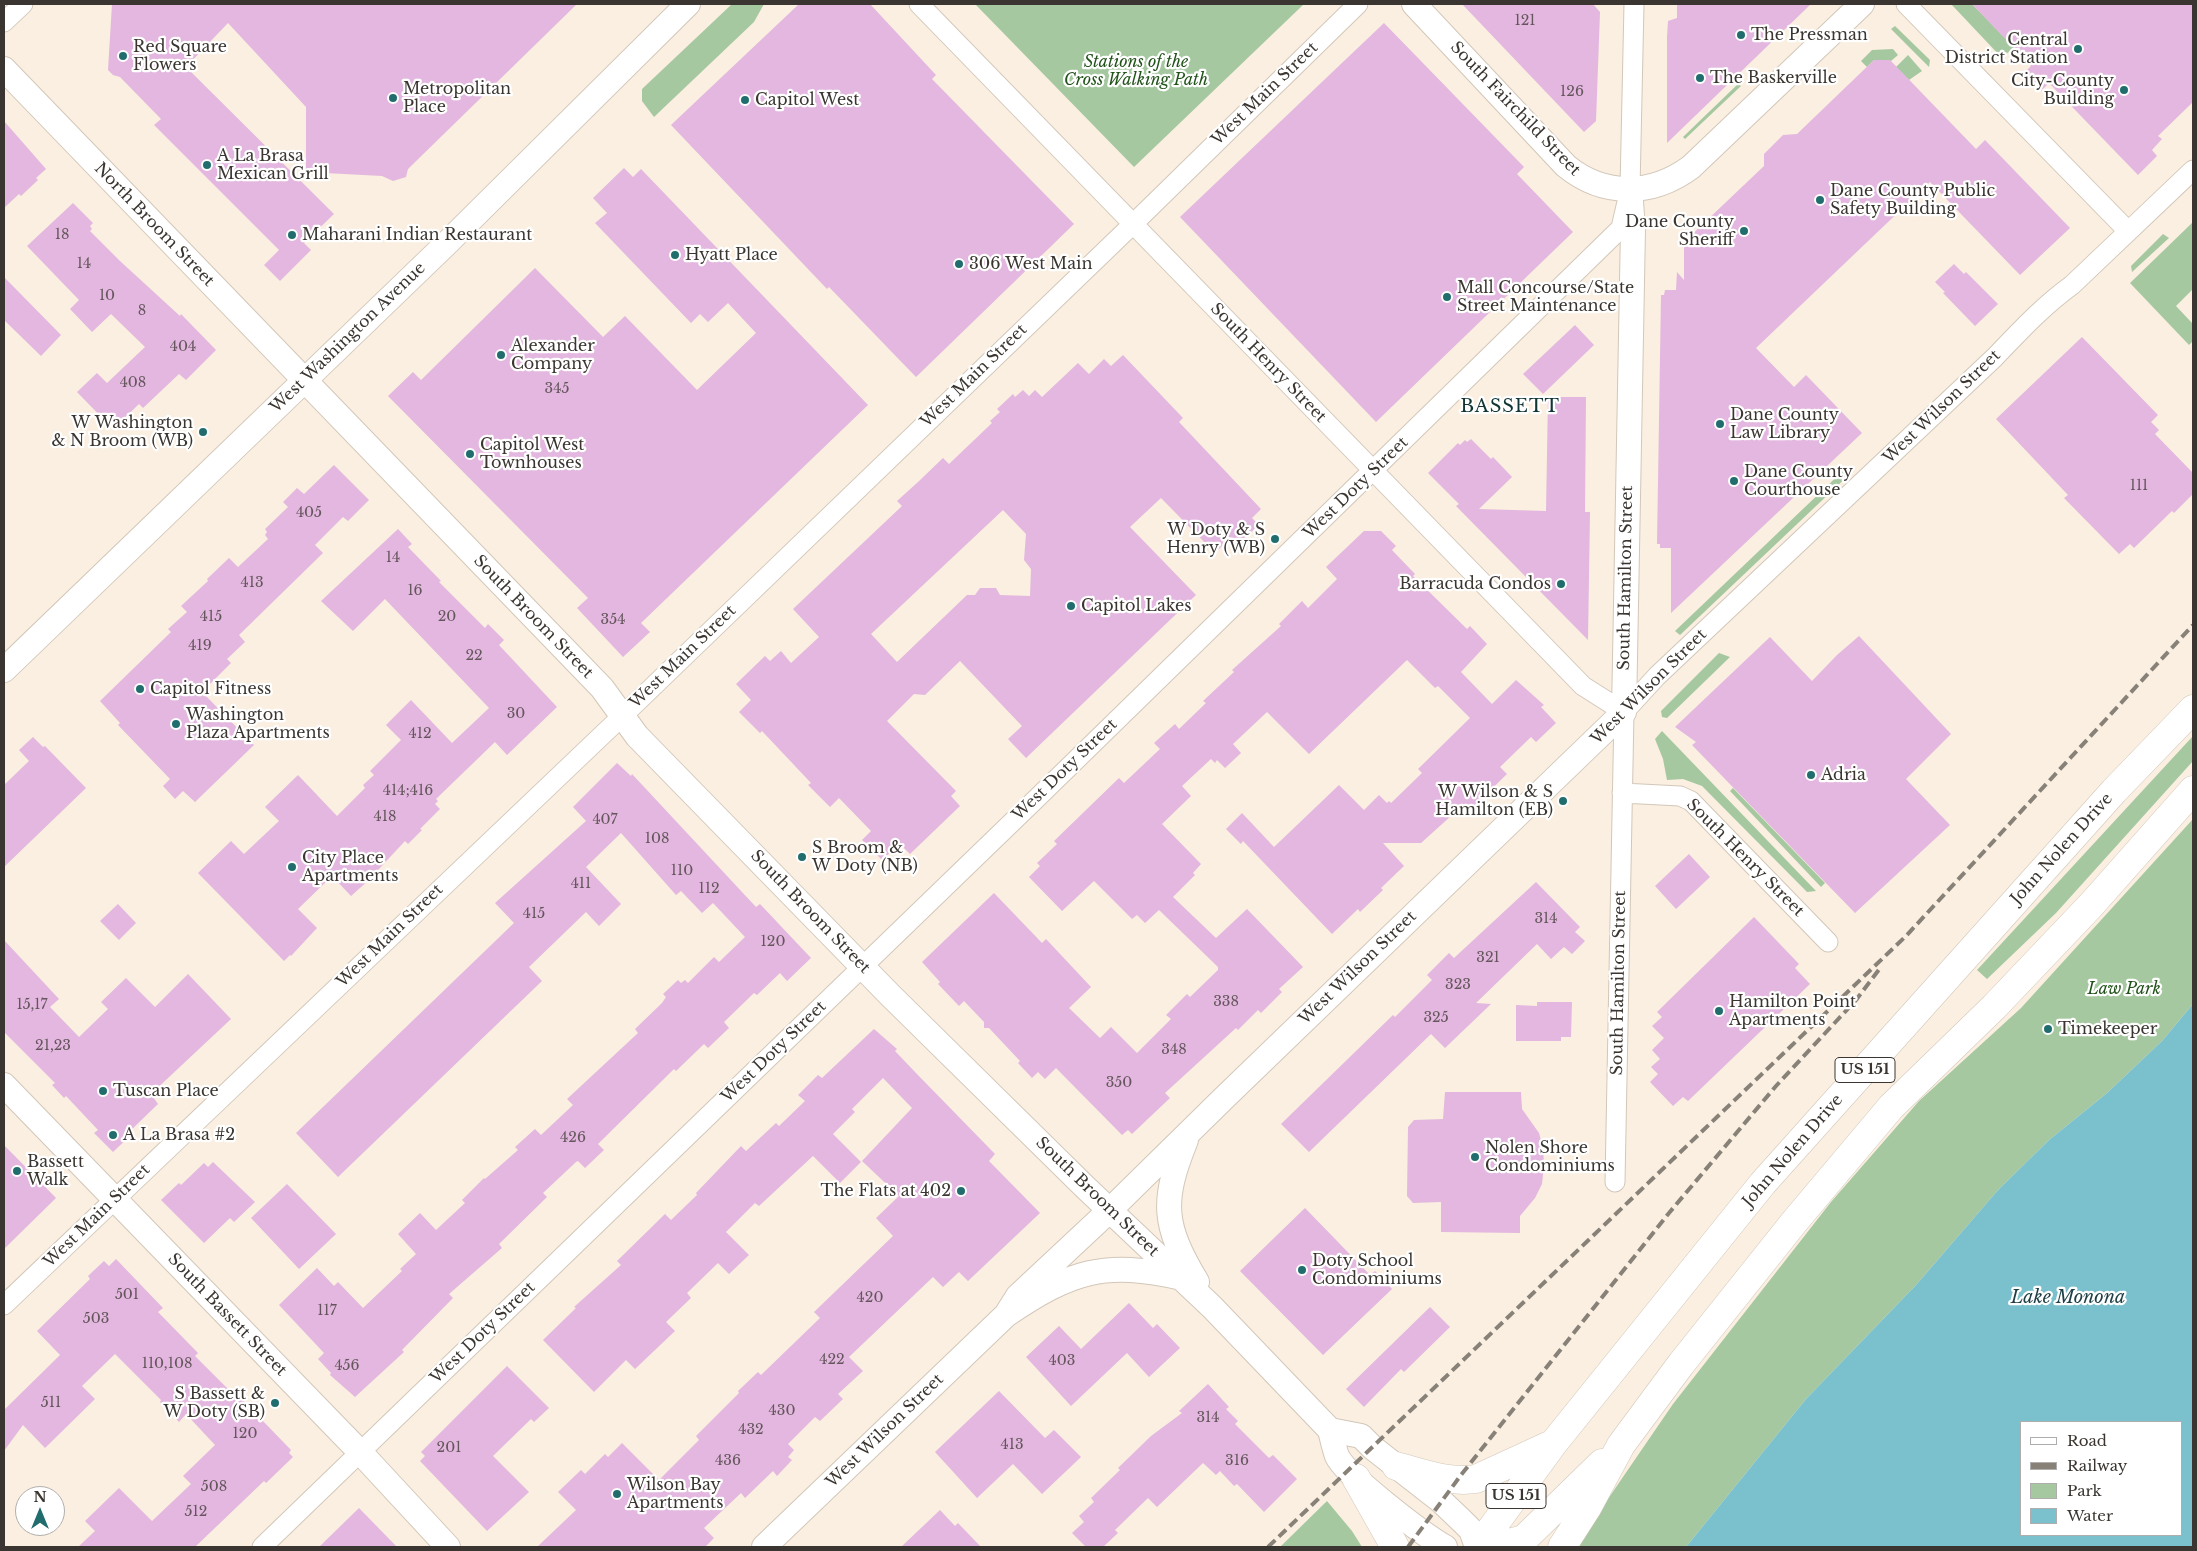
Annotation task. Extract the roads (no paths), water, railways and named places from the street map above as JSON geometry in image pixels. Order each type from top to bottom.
[{"type":"main road","name":"John Nolen Drive","points":[[1477,1547],[1553,1444],[1763,1183],[2114,791],[2193,709]]},
{"type":"main road","name":"US 151","points":[[1562,1547],[1587,1508],[1621,1445],[1682,1364],[1795,1221],[1891,1107],[1994,1007],[2092,904],[2193,790]]},
{"type":"main road","points":[[1396,1466],[1442,1478],[1463,1481],[1476,1479],[1553,1444]]},
{"type":"main road","points":[[1492,1547],[1524,1539],[1621,1445]]},
{"type":"main road","points":[[1356,1478],[1395,1547]]},
{"type":"street","points":[[4,22],[23,4]]},
{"type":"street","name":"West Washington Avenue","points":[[4,670],[444,246],[688,4]]},
{"type":"street","name":"South Henry Street","points":[[919,4],[1583,686],[1624,712]]},
{"type":"street","name":"West Main Street","points":[[4,1305],[1133,224],[1358,4]]},
{"type":"street","name":"South Fairchild Street","points":[[1414,4],[1566,166],[1592,184],[1630,189]]},
{"type":"street","name":"South Hamilton Street","points":[[1615,1182],[1634,228],[1630,189],[1634,4]]},
{"type":"street","points":[[1630,189],[1661,184],[1679,176],[1691,167],[1862,4]]},
{"type":"street","points":[[1906,4],[2128,231]]},
{"type":"street","name":"North Broom Street","points":[[4,69],[304,380]]},
{"type":"street","name":"West Wilson Street","points":[[764,1547],[1006,1315],[1018,1296],[1110,1210],[1624,712],[1657,676],[1995,357],[2027,323],[2072,285],[2193,170]]},
{"type":"street","name":"West Doty Street","points":[[262,1547],[1373,471],[1621,228],[1630,189]]},
{"type":"street","name":"South Broom Street","points":[[304,380],[602,688],[623,714],[637,736],[862,966],[1110,1210],[1212,1307],[1330,1430],[1337,1457],[1356,1478],[1420,1531],[1445,1547]]},
{"type":"street","name":"South Henry Street","points":[[1622,793],[1680,796],[1691,801],[1828,942]]},
{"type":"street","name":"South Bassett Street","points":[[4,1086],[360,1452],[448,1547]]},
{"type":"street","points":[[1188,1134],[1170,1186],[1169,1216],[1174,1240],[1182,1257],[1212,1307]]},
{"type":"street","points":[[1006,1315],[1062,1282],[1092,1272],[1117,1268],[1135,1269],[1182,1278]]},
{"type":"street","points":[[1330,1430],[1360,1436],[1441,1501],[1471,1530],[1477,1547]]},
{"type":"water","name":"Lake Monona","points":[[2193,1004],[2193,1547],[1686,1547],[1806,1399],[1916,1285],[1998,1190],[2049,1140],[2107,1093],[2162,1041]]},
{"type":"railway","points":[[1268,1547],[1906,936],[2193,625]]},
{"type":"railway","points":[[1408,1547],[1461,1475],[1669,1213],[1776,1086],[1856,1000],[1881,967]]},
{"type":"place","name":"The Pressman","points":[[1741,35]]},
{"type":"place","name":"Central District Station","points":[[2078,49]]},
{"type":"place","name":"Red Square Flowers","points":[[123,56]]},
{"type":"place","name":"The Baskerville","points":[[1700,78]]},
{"type":"place","name":"City-County Building","points":[[2124,90]]},
{"type":"place","name":"Metropolitan Place","points":[[393,98]]},
{"type":"place","name":"Capitol West","points":[[745,100]]},
{"type":"place","name":"A La Brasa Mexican Grill","points":[[207,165]]},
{"type":"place","name":"Dane County Public Safety Building","points":[[1820,200]]},
{"type":"place","name":"Dane County Sheriff","points":[[1744,231]]},
{"type":"place","name":"Maharani Indian Restaurant","points":[[292,235]]},
{"type":"place","name":"Hyatt Place","points":[[675,255]]},
{"type":"place","name":"306 West Main","points":[[959,264]]},
{"type":"place","name":"Mall Concourse/State Street Maintenance","points":[[1447,297]]},
{"type":"place","name":"Alexander Company","points":[[501,355]]},
{"type":"place","name":"Dane County Law Library","points":[[1720,424]]},
{"type":"place","name":"W Washington & N Broom (WB)","points":[[203,432]]},
{"type":"place","name":"Capitol West Townhouses","points":[[470,454]]},
{"type":"place","name":"Dane County Courthouse","points":[[1734,481]]},
{"type":"place","name":"W Doty & S Henry (WB)","points":[[1275,539]]},
{"type":"place","name":"Barracuda Condos","points":[[1561,584]]},
{"type":"place","name":"Capitol Lakes","points":[[1071,606]]},
{"type":"place","name":"Capitol Fitness","points":[[140,689]]},
{"type":"place","name":"Washington Plaza Apartments","points":[[176,724]]},
{"type":"place","name":"Adria","points":[[1811,775]]},
{"type":"place","name":"W Wilson & S Hamilton (EB)","points":[[1563,801]]},
{"type":"place","name":"S Broom & W Doty (NB)","points":[[802,857]]},
{"type":"place","name":"City Place Apartments","points":[[292,867]]},
{"type":"place","name":"Hamilton Point Apartments","points":[[1719,1011]]},
{"type":"place","name":"Timekeeper","points":[[2048,1029]]},
{"type":"place","name":"Tuscan Place","points":[[103,1091]]},
{"type":"place","name":"A La Brasa #2","points":[[113,1135]]},
{"type":"place","name":"Nolen Shore Condominiums","points":[[1475,1157]]},
{"type":"place","name":"Bassett Walk","points":[[17,1171]]},
{"type":"place","name":"The Flats at 402","points":[[961,1191]]},
{"type":"place","name":"Doty School Condominiums","points":[[1302,1270]]},
{"type":"place","name":"S Bassett & W Doty (SB)","points":[[275,1403]]},
{"type":"place","name":"Wilson Bay Apartments","points":[[617,1494]]},
{"type":"district","name":"BASSETT","points":[[1510,407]]},
{"type":"park label","name":"Stations of the Cross Walking Path","points":[[1136,71]]},
{"type":"park label","name":"Law Park","points":[[2124,989]]}]
